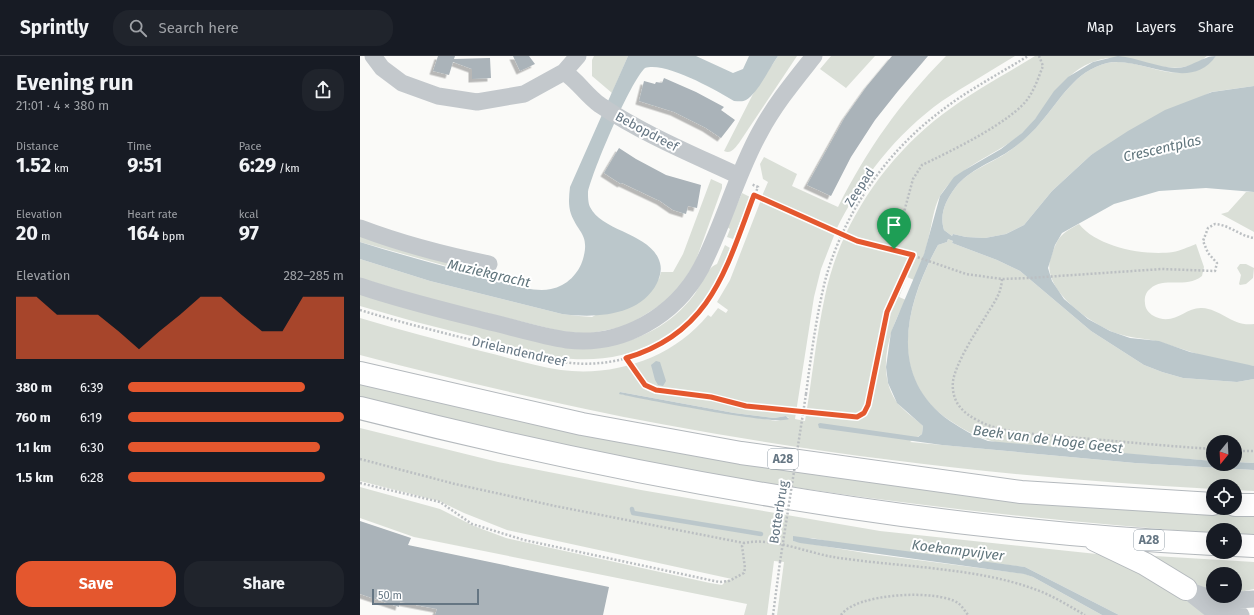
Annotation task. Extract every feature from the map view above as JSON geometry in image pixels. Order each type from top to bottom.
[{"type":"highway","name":"A28","points":[[360,372],[582,424],[741,453],[1021,492],[1206,504]]},
{"type":"highway","name":"A28","points":[[360,408],[448,430],[616,467],[703,484],[884,514],[1085,535],[1206,544]]},
{"type":"highway","points":[[1242,504],[1254,505]]},
{"type":"highway","name":"A28","points":[[1085,535],[1145,564],[1186,589]]},
{"type":"highway","points":[[1242,545],[1254,546]]},
{"type":"street","points":[[372,56],[382,68],[402,83],[438,96],[477,102],[524,94],[564,72],[578,56]]},
{"type":"street","name":"Drielandendreef","points":[[360,286],[413,302],[567,340],[607,340],[648,324],[664,313],[690,287],[713,242],[739,176],[760,131],[780,100],[814,56]]},
{"type":"street","name":"Bebopdreef","points":[[564,72],[572,77],[581,89],[598,104],[623,119],[646,132],[739,176]]},
{"type":"street","points":[[360,228],[384,237],[444,255],[489,264]]},
{"type":"street","name":"A28","points":[[1186,589],[1193,593],[1206,596]]},
{"type":"street","name":"A28","points":[[1186,589],[1218,615]]},
{"type":"street","name":"A28","points":[[1242,599],[1254,599]]},
{"type":"street","name":"A28","points":[[1224,603],[1241,615]]},
{"type":"path","name":"Zeepad","points":[[806,394],[821,300],[828,274],[842,234],[875,178],[901,146],[920,128],[962,96],[1028,56]]},
{"type":"path","points":[[894,249],[913,179],[917,171],[922,165],[988,130],[1021,107],[1029,98],[1043,66],[1040,56]]},
{"type":"path","points":[[739,176],[758,187],[754,195],[842,234],[869,245],[894,249],[966,274],[1002,278],[1054,278],[1162,269],[1215,271],[1217,263],[1208,253],[1203,241],[1208,228],[1215,224],[1222,224],[1235,229],[1246,237],[1254,238]]},
{"type":"path","name":"Drielandendreef","points":[[360,310],[554,361],[588,364],[626,358],[654,348],[668,339],[690,322],[706,305],[723,275],[754,195]]},
{"type":"path","points":[[626,358],[645,385],[656,390],[711,397],[746,406],[857,417],[864,413],[868,405],[887,312],[913,255]]},
{"type":"path","points":[[1002,278],[1002,288],[997,300],[984,318],[957,368],[953,389],[954,399],[959,408],[976,420],[993,428],[1049,435],[1206,448]]},
{"type":"path","name":"Botterbrug","points":[[773,615],[806,394]]},
{"type":"path","points":[[1242,451],[1254,452]]},
{"type":"path","points":[[360,459],[455,484],[570,509],[744,543],[776,544],[831,556],[882,564],[958,572],[997,579],[1034,589],[1085,615]]},
{"type":"path","points":[[360,483],[440,502],[472,524],[524,540],[719,582],[729,582],[744,573],[745,568],[742,546],[744,543]]},
{"type":"path","points":[[841,615],[844,610],[865,600],[890,595],[933,596],[948,599],[958,604],[968,615]]},
{"type":"shaded area","points":[[594,56],[628,56],[612,93],[592,76],[592,60]]},
{"type":"shaded area","points":[[778,56],[797,56],[739,143],[731,151],[724,151],[753,94]]},
{"type":"shaded area","points":[[831,56],[875,56],[846,88],[820,69]]},
{"type":"shaded area","points":[[946,56],[1015,56],[942,101],[910,128],[868,175],[836,230],[762,196],[768,182],[763,179],[760,164],[764,157],[797,174],[792,186],[838,207],[861,165],[886,127],[899,109]]},
{"type":"shaded area","points":[[1035,56],[1207,56],[1196,63],[1184,67],[1171,68],[1121,58],[1108,58],[1092,62],[1079,69],[1058,88],[1041,112],[1021,134],[1011,142],[967,169],[948,185],[940,196],[936,206],[925,250],[914,280],[907,277],[899,297],[906,300],[894,324],[887,350],[887,377],[890,389],[896,401],[905,411],[923,426],[922,434],[910,442],[1135,463],[1206,467],[1206,471],[1254,470],[1254,491],[1242,490],[1242,479],[1206,479],[1206,489],[1144,485],[936,466],[798,447],[661,424],[585,409],[360,355],[360,318],[531,364],[561,370],[602,370],[622,367],[642,361],[678,343],[694,330],[708,315],[711,317],[718,308],[726,313],[728,310],[717,302],[730,280],[761,200],[835,233],[821,269],[814,297],[795,419],[805,421],[825,296],[832,269],[854,218],[868,194],[902,151],[943,114],[988,84]],"holes":[[[620,392],[734,413],[774,418],[786,416],[789,418],[776,421],[620,394]]]},
{"type":"shaded area","points":[[1216,56],[1254,56],[1254,86],[1211,92],[1091,155],[1052,191],[1024,225],[1006,234],[985,238],[966,237],[953,234],[952,236],[944,230],[942,218],[946,202],[961,181],[974,171],[1005,154],[1023,140],[1038,126],[1077,79],[1086,72],[1107,63],[1120,62],[1132,63],[1167,72],[1179,73],[1191,71],[1204,65]]},
{"type":"shaded area","points":[[711,179],[722,184],[722,188],[695,263],[673,297],[627,326],[587,334],[560,331],[426,298],[360,278],[360,259],[430,281],[562,314],[592,317],[659,279],[661,272],[673,272],[683,254]]},
{"type":"shaded area","points":[[1246,192],[1254,192],[1254,232],[1221,214],[1228,212]]},
{"type":"shaded area","points":[[742,193],[750,197],[733,239],[727,237],[730,229],[727,227]]},
{"type":"shaded area","points":[[1079,224],[1097,239],[1135,251],[1149,253],[1173,252],[1196,244],[1204,267],[1202,276],[1189,282],[1161,283],[1155,285],[1146,295],[1146,308],[1152,315],[1167,319],[1173,318],[1190,310],[1202,308],[1209,309],[1233,321],[1254,324],[1254,366],[1219,360],[1158,341],[1124,336],[1108,330],[1083,315],[1060,293],[1053,281],[1049,269],[1051,257],[1060,237]]},
{"type":"shaded area","points":[[360,232],[488,270],[486,277],[360,242]]},
{"type":"shaded area","points":[[948,239],[953,241],[952,243],[997,260],[1020,271],[1091,331],[1144,365],[1183,378],[1237,382],[1254,379],[1254,463],[1242,462],[1242,435],[1206,435],[1206,460],[1004,444],[975,435],[949,420],[929,402],[916,382],[909,360],[908,337],[911,314],[927,267],[938,245],[947,242]]},
{"type":"shaded area","points":[[725,245],[730,248],[722,269],[712,289],[698,308],[682,325],[664,338],[644,348],[623,355],[578,359],[555,357],[416,322],[360,306],[360,294],[603,347],[629,341],[642,336],[665,323],[675,315],[685,306],[697,291],[709,269],[717,264]]},
{"type":"shaded area","points":[[1240,264],[1246,264],[1254,268],[1253,278],[1246,284],[1240,285],[1241,275],[1237,268]]},
{"type":"shaded area","points":[[360,381],[1115,506],[1206,511],[1206,515],[1254,514],[1254,535],[1242,534],[1242,523],[1206,523],[1206,532],[998,514],[783,486],[676,468],[570,447],[465,424],[360,397]]},
{"type":"shaded area","points":[[360,428],[498,462],[641,490],[880,531],[1097,554],[1115,559],[1152,576],[1209,615],[1119,615],[1025,567],[847,545],[812,538],[793,541],[871,554],[1025,574],[1102,615],[777,615],[784,562],[774,561],[767,615],[744,615],[747,604],[414,537],[360,518],[360,487],[440,509],[474,526],[506,538],[710,583],[722,585],[727,580],[732,579],[507,530],[464,513],[439,501],[360,481]]},
{"type":"shaded area","points":[[1138,555],[1254,562],[1254,589],[1242,592],[1242,567],[1206,567],[1206,589]]},
{"type":"water","points":[[628,56],[696,56],[733,73],[743,69],[749,56],[778,56],[755,92],[743,101],[734,101],[677,72],[654,67],[645,68],[638,76],[630,90],[597,165],[591,181],[588,197],[590,207],[596,215],[615,228],[647,245],[655,253],[660,263],[661,271],[657,283],[649,294],[639,303],[628,309],[602,315],[588,316],[562,314],[430,281],[360,259],[360,242],[530,289],[551,289],[567,282],[579,269],[585,251],[584,239],[570,211],[570,187]]},
{"type":"water","name":"Crescentplas","points":[[1118,56],[1175,68],[1187,66],[1206,58],[1216,56],[1205,67],[1192,72],[1179,73],[1164,71],[1121,62],[1107,63],[1086,72],[1077,79],[1038,126],[1024,140],[1005,154],[974,171],[961,181],[946,202],[942,218],[944,230],[952,236],[953,234],[966,237],[985,238],[1006,234],[1024,225],[1052,191],[1091,155],[1128,131],[1165,110],[1212,92],[1254,86],[1254,192],[1206,188],[1159,191],[1114,204],[1062,233],[1055,245],[1048,268],[1052,281],[1064,299],[1088,319],[1110,331],[1130,338],[1159,341],[1190,352],[1254,366],[1254,379],[1237,382],[1183,378],[1144,365],[1091,331],[1020,271],[997,260],[952,243],[953,241],[948,239],[947,242],[938,245],[917,291],[911,314],[908,338],[910,361],[917,383],[930,403],[950,421],[968,432],[988,441],[1206,460],[1206,467],[1135,463],[942,445],[819,428],[818,424],[820,423],[918,437],[922,434],[923,426],[897,403],[888,383],[886,367],[891,332],[924,254],[940,196],[954,177],[1001,149],[1022,133],[1035,119],[1054,91],[1068,77],[1093,62]]},
{"type":"water","points":[[656,361],[660,362],[666,381],[663,386],[658,385],[655,380],[651,365]]},
{"type":"water","points":[[620,392],[734,413],[774,418],[786,416],[789,419],[760,419],[680,406],[619,394]]},
{"type":"water","points":[[1242,462],[1254,463],[1254,470],[1242,469]]},
{"type":"water","points":[[793,536],[1025,567],[1119,615],[1102,615],[1033,577],[1024,574],[800,543],[793,541]]},
{"type":"building","points":[[438,56],[455,56],[454,59],[490,58],[491,78],[472,79],[472,69],[453,62],[449,75],[433,71]]},
{"type":"building","points":[[513,56],[529,56],[535,64],[520,71]]},
{"type":"building","points":[[892,56],[928,56],[875,120],[851,157],[831,196],[807,185],[845,117],[867,86]]},
{"type":"building","points":[[664,78],[696,92],[724,107],[721,110],[735,120],[721,138],[706,128],[674,112],[639,101],[644,81],[655,84],[656,82],[662,83]]},
{"type":"building","points":[[619,148],[666,175],[701,185],[697,208],[688,206],[686,214],[673,210],[660,201],[622,183],[621,184],[604,173]]},
{"type":"building","points":[[360,521],[411,538],[408,545],[609,587],[603,615],[435,615],[437,609],[400,602],[399,607],[360,594]]},
{"type":"waterway","name":"Koekampvijver","points":[[632,509],[633,513],[761,534]]},
{"type":"route","points":[[754,195],[857,241],[881,248],[894,249],[913,255],[893,295],[887,312],[874,385],[868,405],[864,413],[857,417],[760,408],[729,403],[711,397],[656,390],[645,385],[639,379],[626,358],[638,355],[654,348],[668,339],[695,318],[706,305],[723,275],[754,195]]},
{"type":"water label","name":"Muziekgracht","points":[[489,273]]},
{"type":"water label","name":"Beek van de Hoge Geest","points":[[1048,439]]}]
